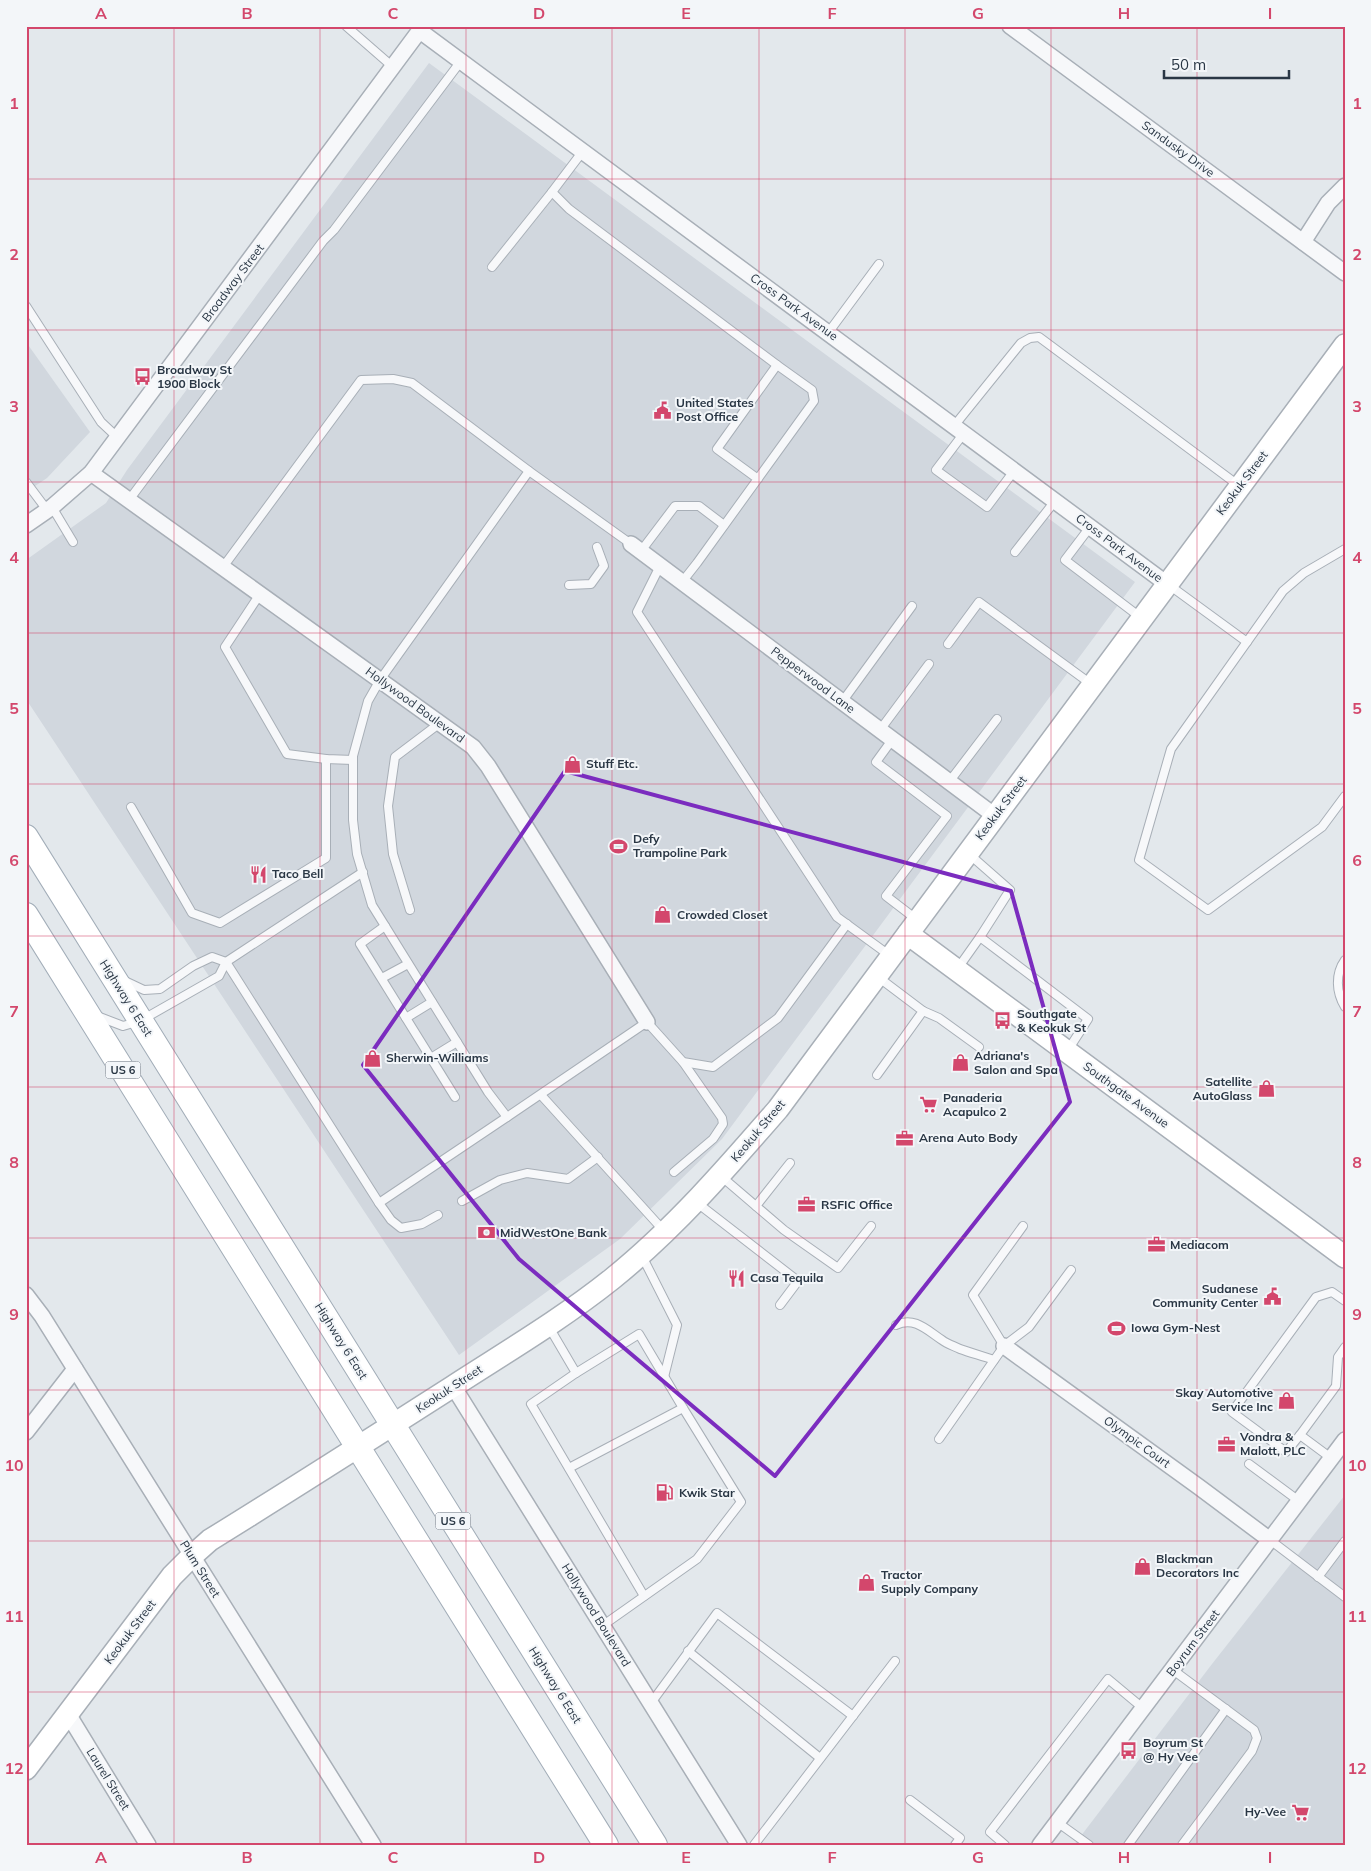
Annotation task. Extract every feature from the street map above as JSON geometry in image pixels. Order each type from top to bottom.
[{"type":"main road","name":"Highway 6 East","points":[[26,837],[655,1845]]},
{"type":"main road","name":"US 6","points":[[26,915],[606,1845]]},
{"type":"street","name":"Sandusky Drive","points":[[1010,26],[1345,273]]},
{"type":"street","name":"Broadway Street","points":[[26,525],[49,509],[91,473],[422,28]]},
{"type":"street","name":"Cross Park Avenue","points":[[422,28],[461,61],[1167,584]]},
{"type":"street","points":[[1303,242],[1328,204],[1345,186]]},
{"type":"street","name":"Keokuk Street","points":[[26,1769],[172,1576],[210,1540],[359,1447],[548,1325],[600,1288],[666,1232],[696,1202],[778,1109],[1345,345]]},
{"type":"street","name":"Hollywood Boulevard","points":[[91,473],[473,747],[488,766],[647,1022]]},
{"type":"street","name":"Pepperwood Lane","points":[[636,548],[995,816]]},
{"type":"street","name":"Southgate Avenue","points":[[913,927],[956,969],[1345,1257]]},
{"type":"street","name":"Plum Street","points":[[26,1295],[42,1316],[373,1845]]},
{"type":"street","name":"Olympic Court","points":[[1004,1346],[1270,1540]]},
{"type":"street","points":[[26,1432],[75,1369]]},
{"type":"street","name":"Hollywood Boulevard","points":[[453,1386],[739,1845]]},
{"type":"street","name":"Boyrum Street","points":[[1040,1845],[1345,1440]]},
{"type":"street","name":"Laurel Street","points":[[68,1714],[148,1845]]},
{"type":"lane","points":[[346,26],[393,67]]},
{"type":"lane","points":[[129,500],[461,61]]},
{"type":"lane","points":[[492,268],[583,151]]},
{"type":"lane","points":[[552,192],[569,209],[812,390],[814,401],[682,582]]},
{"type":"lane","points":[[828,333],[879,264]]},
{"type":"lane","points":[[26,306],[100,422],[118,438]]},
{"type":"lane","points":[[1014,471],[987,507],[936,470],[959,430],[1021,343],[1030,338],[1039,337],[1240,486]]},
{"type":"lane","points":[[758,479],[717,449],[777,365]]},
{"type":"lane","points":[[223,567],[361,380],[393,379],[412,383],[636,548],[675,506],[699,506],[724,525]]},
{"type":"lane","points":[[507,1118],[488,1092],[372,905],[357,854],[353,820],[353,760],[368,701],[380,680],[529,471]]},
{"type":"lane","points":[[26,482],[73,542]]},
{"type":"lane","points":[[1015,552],[1055,500]]},
{"type":"lane","points":[[1090,527],[1065,560],[1142,618]]},
{"type":"lane","points":[[569,585],[591,584],[604,566],[597,547]]},
{"type":"lane","points":[[1345,549],[1304,573],[1282,591],[1171,749],[1139,860],[1208,910],[1322,827],[1345,796]]},
{"type":"lane","points":[[660,566],[637,612],[837,917],[891,956]]},
{"type":"lane","points":[[1167,584],[1248,642]]},
{"type":"lane","points":[[260,594],[225,647],[287,754],[326,760],[353,760]]},
{"type":"lane","points":[[948,644],[979,602],[1092,685]]},
{"type":"lane","points":[[842,702],[912,606]]},
{"type":"lane","points":[[913,927],[886,896],[947,816],[876,762],[886,735],[929,664]]},
{"type":"lane","points":[[949,782],[997,719]]},
{"type":"lane","points":[[410,910],[393,854],[388,806],[395,757],[440,723]]},
{"type":"lane","points":[[131,807],[192,913],[220,923],[326,858],[326,760]]},
{"type":"lane","points":[[956,969],[980,937],[1010,890],[968,853]]},
{"type":"lane","points":[[87,1012],[108,1022],[123,1026],[140,1021],[219,976],[226,962],[363,872]]},
{"type":"lane","points":[[682,1062],[713,1067],[778,1018],[847,924]]},
{"type":"lane","points":[[385,926],[360,944],[455,1097]]},
{"type":"lane","points":[[980,937],[1088,1019],[1066,1051]]},
{"type":"lane","points":[[108,970],[144,990],[160,989],[212,956],[226,962],[391,1220],[401,1228],[422,1224],[438,1215]]},
{"type":"lane","points":[[1345,960],[1338,974],[1337,986],[1340,999],[1345,1007]]},
{"type":"lane","points":[[382,978],[408,964]]},
{"type":"lane","points":[[876,976],[923,1011],[939,1018],[979,1047]]},
{"type":"lane","points":[[406,1018],[432,1002]]},
{"type":"lane","points":[[877,1075],[923,1011]]},
{"type":"lane","points":[[379,1203],[542,1095],[647,1022],[682,1062],[722,1118],[723,1124],[713,1140],[674,1172]]},
{"type":"lane","points":[[431,1058],[457,1042]]},
{"type":"lane","points":[[542,1095],[666,1232]]},
{"type":"lane","points":[[462,1201],[500,1180],[527,1173],[568,1179],[598,1157]]},
{"type":"lane","points":[[756,1206],[790,1163]]},
{"type":"lane","points":[[720,1175],[784,1230],[838,1268],[871,1226]]},
{"type":"lane","points":[[696,1202],[798,1281],[780,1305]]},
{"type":"lane","points":[[1004,1346],[973,1295],[1023,1226]]},
{"type":"lane","points":[[641,1253],[677,1325],[664,1377]]},
{"type":"lane","points":[[939,1439],[1004,1346],[1029,1327],[1071,1270]]},
{"type":"lane","points":[[1345,1302],[1332,1292],[1316,1297],[1232,1412],[1286,1452],[1336,1386],[1338,1357],[1345,1347]]},
{"type":"lane","points":[[896,1325],[904,1321],[914,1322],[961,1350],[994,1360]]},
{"type":"lane","points":[[548,1325],[576,1374]]},
{"type":"lane","points":[[602,1626],[698,1558],[741,1502],[639,1334],[531,1404],[644,1596]]},
{"type":"lane","points":[[569,1468],[683,1408]]},
{"type":"lane","points":[[1300,1435],[1331,1458]]},
{"type":"lane","points":[[1249,1464],[1299,1501]]},
{"type":"lane","points":[[1270,1540],[1345,1597]]},
{"type":"lane","points":[[1318,1578],[1345,1541]]},
{"type":"lane","points":[[651,1703],[717,1613],[853,1716]]},
{"type":"lane","points":[[688,1651],[820,1758]]},
{"type":"lane","points":[[754,1845],[895,1661]]},
{"type":"lane","points":[[1173,1670],[1254,1730],[1257,1738],[1256,1743],[1182,1845]]},
{"type":"lane","points":[[1005,1845],[990,1832],[1108,1679],[1144,1709]]},
{"type":"lane","points":[[1128,1845],[1226,1709]]},
{"type":"lane","points":[[910,1800],[960,1838],[956,1845]]},
{"type":"lane","points":[[1057,1822],[1089,1845]]},
{"type":"highlighted area","points":[[565,771],[1011,891],[1070,1102],[775,1476],[519,1259],[363,1065]]},
{"type":"shaded area","points":[[429,63],[1135,582],[722,1139],[620,1239],[459,1355],[26,699],[26,560],[106,503],[127,470]]},
{"type":"shaded area","points":[[26,342],[90,432],[47,478],[26,492]]},
{"type":"shaded area","points":[[1345,1495],[1345,1845],[1074,1845],[1212,1664]]},
{"type":"place","name":"Broadway St 1900 Block","points":[[143,377]]},
{"type":"place","name":"United States Post Office","points":[[662,410]]},
{"type":"place","name":"Stuff Etc.","points":[[572,764]]},
{"type":"place","name":"Defy Trampoline Park","points":[[619,846]]},
{"type":"place","name":"Taco Bell","points":[[258,874]]},
{"type":"place","name":"Crowded Closet","points":[[663,915]]},
{"type":"place","name":"Southgate & Keokuk St","points":[[1003,1021]]},
{"type":"place","name":"Sherwin-Williams","points":[[372,1058]]},
{"type":"place","name":"Adriana's Salon and Spa","points":[[960,1063]]},
{"type":"place","name":"Satellite AutoGlass","points":[[1266,1089]]},
{"type":"place","name":"Panaderia Acapulco 2","points":[[929,1105]]},
{"type":"place","name":"Arena Auto Body","points":[[905,1138]]},
{"type":"place","name":"RSFIC Office","points":[[807,1205]]},
{"type":"place","name":"MidWestOne Bank","points":[[486,1233]]},
{"type":"place","name":"Mediacom","points":[[1156,1245]]},
{"type":"place","name":"Casa Tequila","points":[[736,1278]]},
{"type":"place","name":"Sudanese Community Center","points":[[1272,1296]]},
{"type":"place","name":"Iowa Gym-Nest","points":[[1117,1328]]},
{"type":"place","name":"Skay Automotive Service Inc","points":[[1287,1400]]},
{"type":"place","name":"Vondra & Malott, PLC","points":[[1226,1444]]},
{"type":"place","name":"Kwik Star","points":[[665,1493]]},
{"type":"place","name":"Blackman Decorators Inc","points":[[1142,1566]]},
{"type":"place","name":"Tractor Supply Company","points":[[867,1582]]},
{"type":"place","name":"Boyrum St @ Hy Vee","points":[[1129,1750]]},
{"type":"place","name":"Hy-Vee","points":[[1300,1812]]}]
